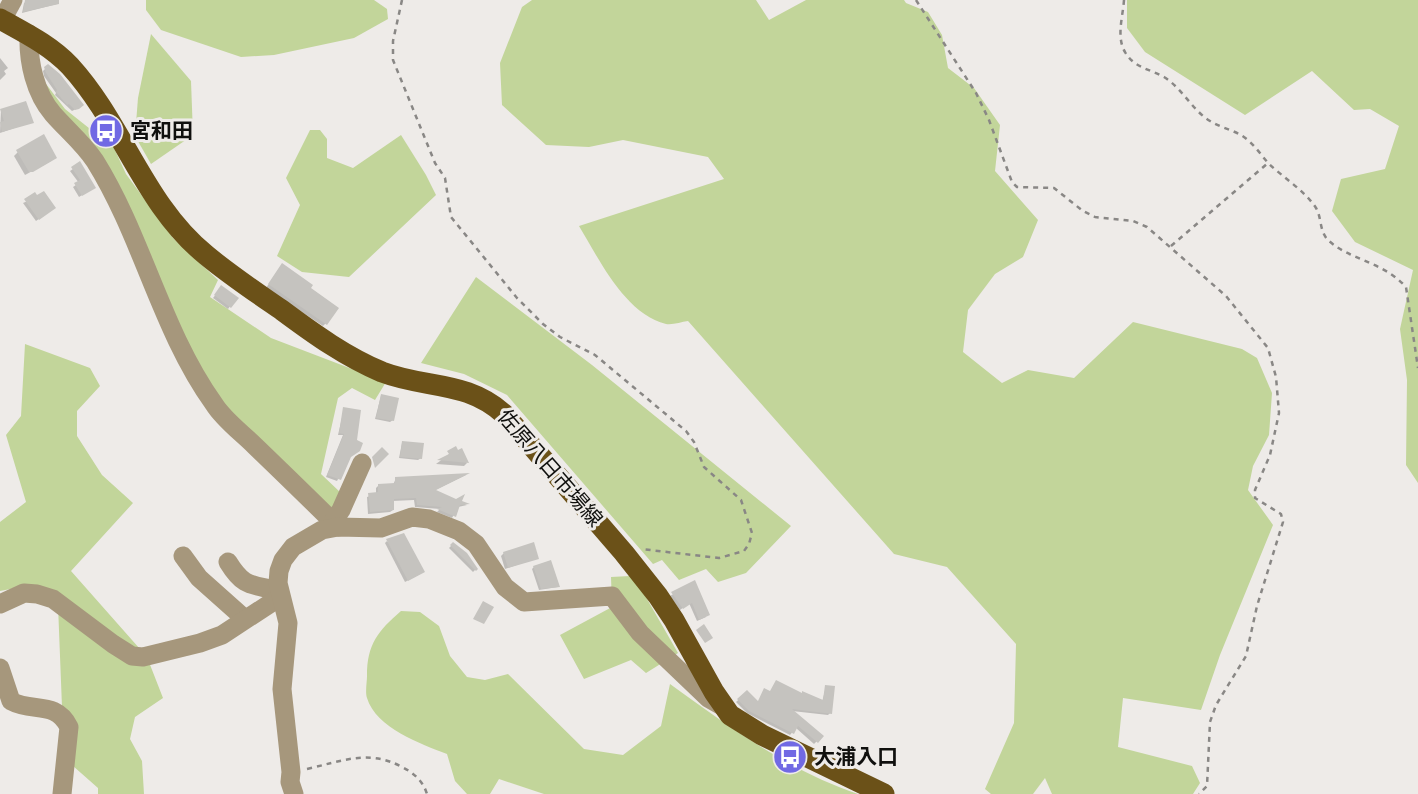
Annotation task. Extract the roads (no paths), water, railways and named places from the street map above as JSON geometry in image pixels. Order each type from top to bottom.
[{"type":"main road","name":"佐原八日市場線","points":[[2,25],[29,34],[57,54],[78,76],[106,114],[167,216],[203,253],[324,341],[356,359],[383,372],[469,392],[494,405],[624,552],[674,620],[730,715],[762,736],[884,794]]},
{"type":"street","points":[[2,25],[13,0]]},
{"type":"street","points":[[29,34],[28,49],[38,90],[54,116],[83,144],[95,161],[127,220],[147,274],[200,383],[216,407],[335,525]]},
{"type":"street","points":[[335,525],[362,463]]},
{"type":"street","points":[[287,785],[282,689],[288,623],[280,594],[279,571],[293,547],[335,525],[381,528],[412,517],[429,519],[459,531],[476,544],[505,587],[524,602],[612,596],[640,633],[708,698],[723,706]]},
{"type":"street","points":[[183,556],[199,578],[245,619]]},
{"type":"street","points":[[228,562],[238,578],[246,583],[280,594]]},
{"type":"street","points":[[0,604],[24,593],[53,599],[113,644],[132,656],[142,657],[201,643],[222,635],[280,594]]},
{"type":"street","points":[[0,668],[4,696],[18,705],[52,710],[65,719],[69,727],[62,794]]},
{"type":"place","name":"宮和田","points":[[106,131]]},
{"type":"place","name":"大浦入口","points":[[790,757]]}]
